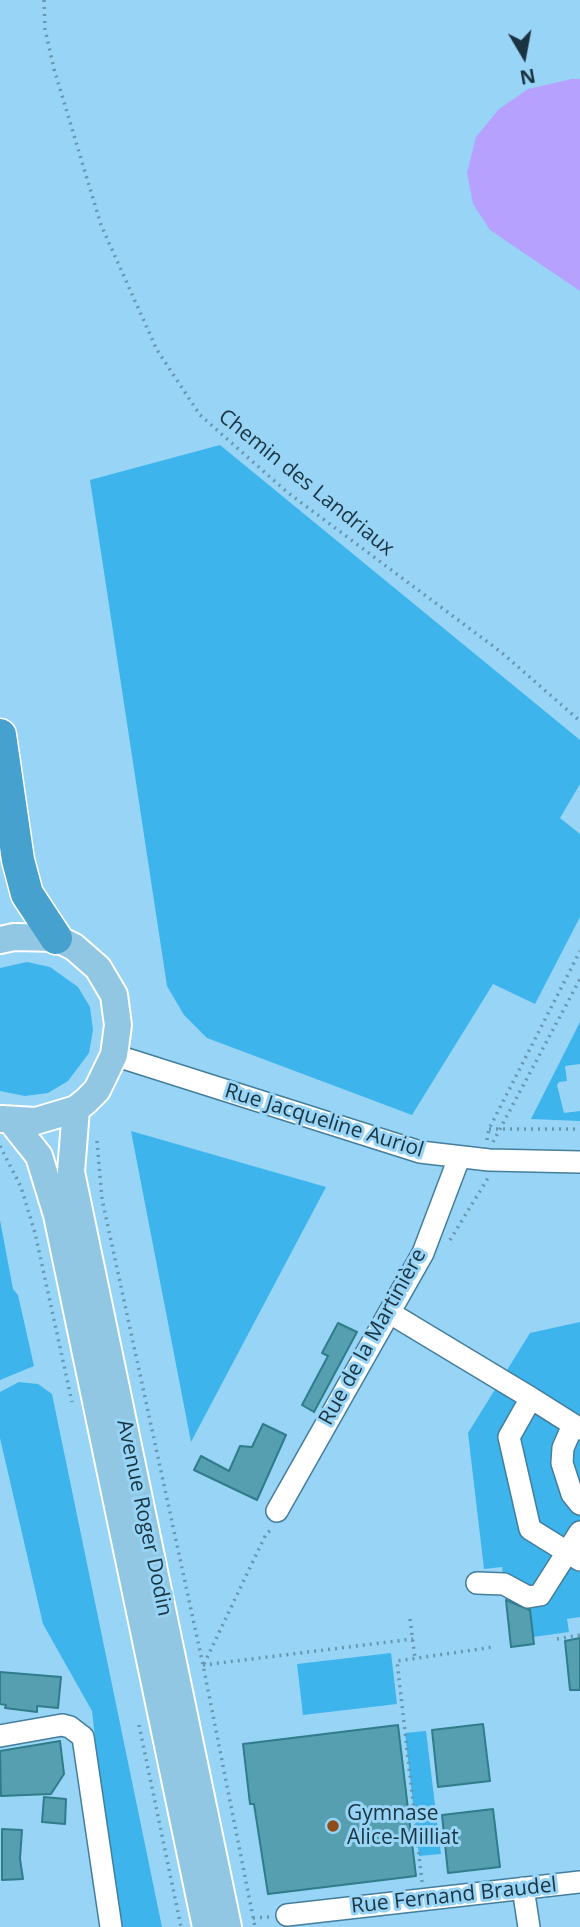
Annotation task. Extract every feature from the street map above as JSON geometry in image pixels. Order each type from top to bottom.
[{"type":"highway","points":[[0,736],[24,883],[40,916],[56,938]]},
{"type":"main road","points":[[0,940],[15,937],[56,938],[74,947],[98,968],[114,995],[118,1025],[114,1055],[97,1090],[76,1109],[36,1121],[6,1120]]},
{"type":"main road","name":"Avenue Roger Dodin","points":[[76,1109],[71,1172],[228,1927]]},
{"type":"main road","name":"Avenue Roger Dodin","points":[[6,1120],[38,1156],[55,1203],[206,1927]]},
{"type":"street","name":"Rue Jacqueline Auriol","points":[[114,1055],[382,1142],[459,1158],[580,1162]]},
{"type":"street","name":"Rue de la Martinière","points":[[277,1511],[423,1253],[459,1158]]},
{"type":"street","points":[[390,1312],[576,1427],[564,1448],[562,1463],[566,1481],[580,1504]]},
{"type":"street","points":[[531,1398],[509,1437],[530,1529],[574,1556]]},
{"type":"street","points":[[477,1583],[504,1584],[528,1597],[540,1595],[574,1556],[580,1532]]},
{"type":"street","points":[[0,1736],[62,1726],[70,1727],[83,1737],[110,1927]]},
{"type":"street","name":"Rue Fernand Braudel","points":[[287,1915],[580,1882]]},
{"type":"street","points":[[523,1888],[529,1927]]},
{"type":"path","name":"Chemin des Landriaux","points":[[44,0],[45,29],[54,69],[101,225],[157,350],[194,408],[219,435],[287,492],[501,652],[580,722]]},
{"type":"path","points":[[486,1140],[489,1129],[580,951]]},
{"type":"path","points":[[490,1150],[580,979]]},
{"type":"path","points":[[489,1129],[580,1129]]},
{"type":"path","points":[[97,1132],[102,1199],[203,1665],[255,1927]]},
{"type":"path","points":[[0,1146],[21,1187],[35,1233],[72,1402]]},
{"type":"path","points":[[203,1665],[266,1534]]},
{"type":"path","points":[[410,1619],[415,1658]]},
{"type":"path","points":[[557,1639],[580,1635]]},
{"type":"path","points":[[203,1665],[413,1639]]},
{"type":"path","points":[[424,1898],[397,1661],[493,1647]]},
{"type":"path","points":[[139,1724],[181,1927]]},
{"type":"shaded area","points":[[580,79],[580,291],[490,230],[473,204],[467,173],[476,137],[499,109],[528,89]]},
{"type":"shaded area","points":[[220,445],[580,740],[580,784],[560,818],[580,834],[580,917],[535,1004],[493,984],[412,1115],[207,1038],[184,1015],[167,986],[90,480]]},
{"type":"shaded area","points":[[27,962],[50,967],[78,987],[90,1007],[93,1030],[89,1053],[68,1081],[48,1093],[25,1096],[0,1091],[0,968]]},
{"type":"shaded area","points":[[580,1022],[580,1064],[565,1066],[567,1081],[557,1085],[564,1113],[580,1111],[580,1121],[531,1119]]},
{"type":"shaded area","points":[[131,1131],[326,1187],[191,1442]]},
{"type":"shaded area","points":[[0,1220],[13,1289],[18,1295],[34,1366],[0,1380]]},
{"type":"shaded area","points":[[580,1322],[580,1617],[567,1619],[569,1632],[533,1637],[534,1644],[511,1647],[502,1567],[484,1569],[468,1433],[530,1333]]},
{"type":"shaded area","points":[[19,1382],[38,1384],[52,1394],[162,1927],[116,1927],[92,1711],[43,1624],[0,1438],[0,1392]]},
{"type":"shaded area","points":[[391,1653],[397,1704],[303,1715],[297,1664]]},
{"type":"shaded area","points":[[426,1731],[441,1854],[419,1856],[405,1733]]},
{"type":"building","points":[[338,1323],[357,1332],[314,1412],[302,1405],[328,1356],[322,1353]]},
{"type":"building","points":[[263,1424],[286,1435],[257,1500],[194,1470],[201,1456],[229,1471],[240,1446],[252,1447]]},
{"type":"building","points":[[506,1600],[530,1610],[534,1644],[511,1647]]},
{"type":"building","points":[[580,1638],[580,1690],[570,1690],[565,1641]]},
{"type":"building","points":[[0,1672],[61,1677],[58,1708],[37,1706],[37,1712],[5,1708],[6,1705],[0,1704]]},
{"type":"building","points":[[483,1724],[490,1781],[438,1787],[432,1730]]},
{"type":"building","name":"Gymnase Alice-Milliat","points":[[398,1725],[416,1876],[268,1894],[254,1804],[250,1804],[243,1744]]},
{"type":"building","points":[[60,1741],[64,1774],[51,1794],[1,1796],[0,1751]]},
{"type":"building","points":[[44,1797],[66,1799],[65,1824],[42,1822]]},
{"type":"building","points":[[493,1809],[500,1867],[448,1873],[442,1815]]},
{"type":"building","points":[[2,1829],[22,1830],[20,1859],[23,1879],[2,1880]]},
{"type":"place","name":"Gymnase Alice-Milliat","points":[[333,1826]]}]
